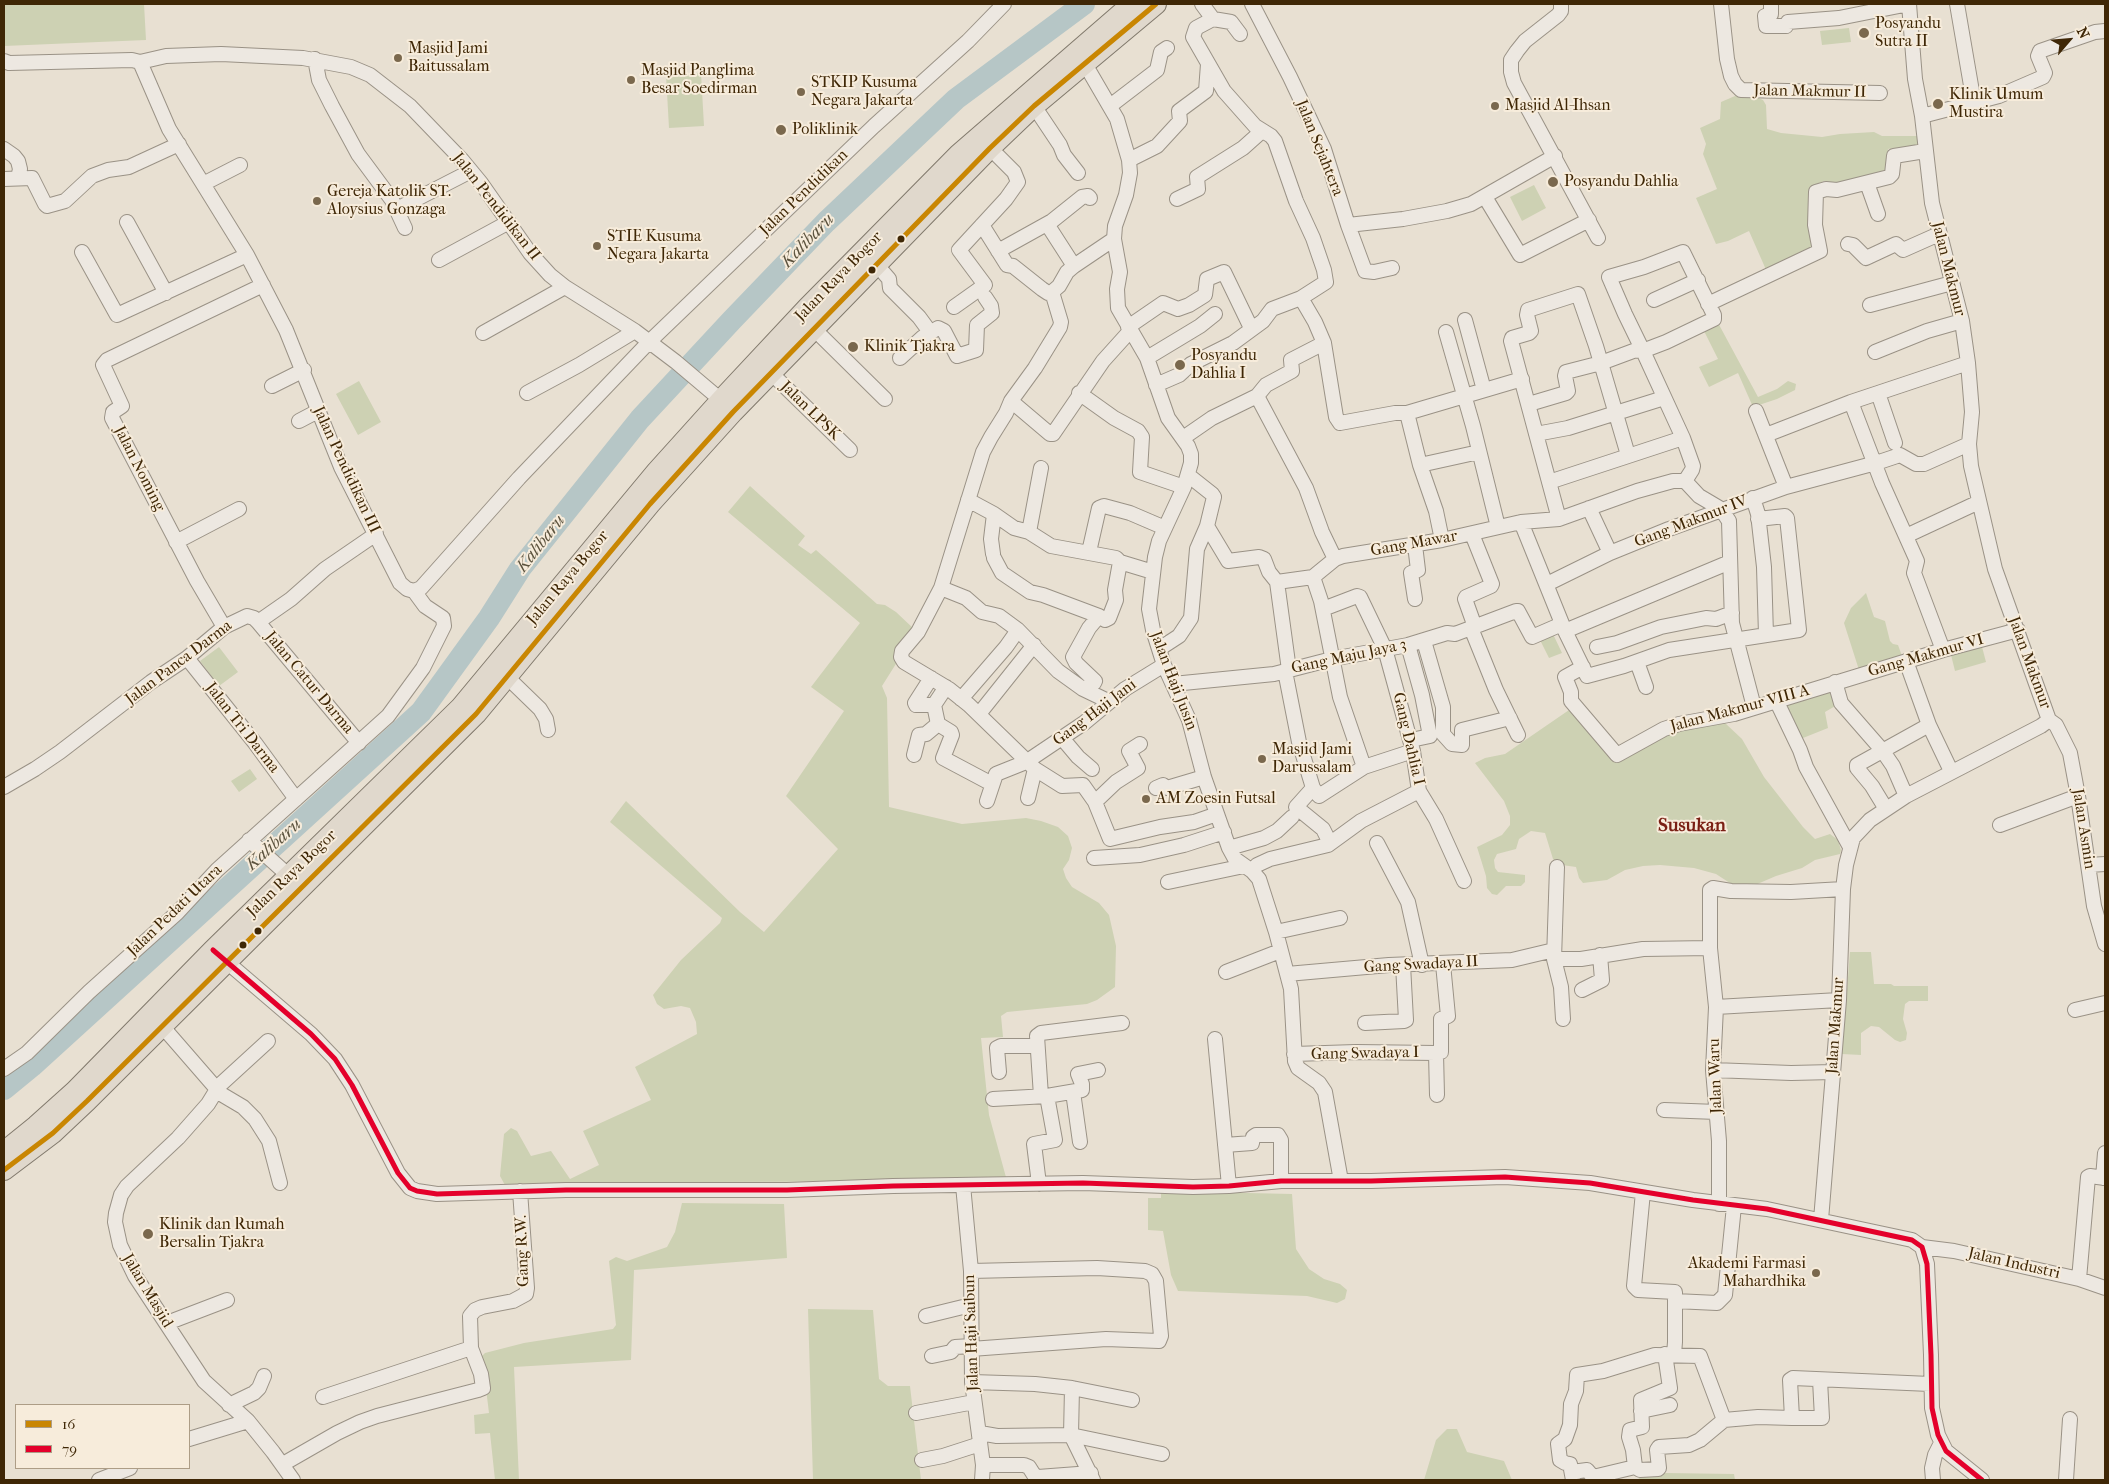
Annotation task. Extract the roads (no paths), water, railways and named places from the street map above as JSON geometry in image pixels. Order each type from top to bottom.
[{"type":"highway","name":"Jalan Raya Bogor","points":[[4,1152],[75,1091],[407,784],[476,714],[650,504],[807,308],[959,154],[1132,4]]},
{"type":"highway","name":"Jalan Raya Bogor","points":[[4,1170],[53,1133],[162,1026],[289,876],[461,707],[657,471],[727,406],[771,373],[990,148],[1034,106],[1156,4]]},
{"type":"street","name":"Jalan Pendidikan","points":[[649,342],[874,126],[968,41],[1004,4]]},
{"type":"street","points":[[1202,4],[1213,19]]},
{"type":"street","name":"Jalan Sejahtera","points":[[1252,4],[1290,77],[1324,149],[1365,271],[1374,272],[1392,268]]},
{"type":"street","points":[[1561,4],[1558,15],[1525,41],[1511,60],[1514,83],[1598,238]]},
{"type":"street","name":"Jalan Makmur II","points":[[1721,4],[1727,59],[1731,76],[1741,90],[1880,93]]},
{"type":"street","points":[[1771,4],[1771,14],[1764,16],[1766,26],[1786,26],[1788,22],[1839,18],[1870,8],[1909,4]]},
{"type":"street","name":"Jalan Makmur","points":[[1821,1220],[1839,1000],[1844,889],[1850,847],[1858,831],[1886,808],[1952,771],[2041,726],[2048,720],[1995,569],[1971,466],[1969,444],[1972,412],[1968,363],[1962,321],[1932,203],[1922,116],[1915,79],[1909,4]]},
{"type":"street","points":[[1956,4],[1974,103]]},
{"type":"street","points":[[1156,385],[1179,375],[1191,364],[1233,343],[1262,321],[1272,309],[1301,298],[1326,282],[1313,238],[1296,201],[1275,141],[1241,111],[1224,91],[1193,37],[1196,28],[1213,19],[1232,22],[1240,34]]},
{"type":"street","points":[[1922,116],[1999,96],[2043,77],[2045,73],[2038,56],[2040,51],[2095,32],[2105,31]]},
{"type":"street","points":[[1110,106],[1156,70],[1162,52],[1167,48]]},
{"type":"street","name":"Jalan Pendidikan II","points":[[140,62],[159,56],[221,54],[315,59],[351,67],[378,80],[410,106],[471,171],[530,253],[550,274],[565,287],[635,331],[649,342]]},
{"type":"street","points":[[315,59],[319,80],[341,123],[358,154],[397,209],[405,228]]},
{"type":"street","points":[[4,61],[9,63],[132,60],[140,62]]},
{"type":"street","name":"Jalan Pendidikan III","points":[[140,62],[169,129],[247,255],[263,285],[304,370],[318,411],[342,467],[400,583],[407,589],[414,591]]},
{"type":"street","points":[[1129,160],[1157,146],[1180,121],[1179,111],[1206,91],[1208,63]]},
{"type":"street","name":"Jalan Haji Jusin","points":[[1085,64],[1110,106],[1121,129],[1129,160],[1130,173],[1126,195],[1115,226],[1114,239],[1120,272],[1116,299],[1118,308],[1147,358],[1168,418],[1183,438],[1191,454],[1186,481],[1159,541],[1149,609],[1164,666],[1189,720],[1204,777],[1228,848],[1235,860],[1248,868],[1259,879],[1287,974],[1291,995],[1294,1054],[1298,1068],[1319,1083],[1325,1092],[1341,1181]]},
{"type":"street","points":[[1034,106],[1078,174]]},
{"type":"street","points":[[1177,198],[1198,189],[1197,177],[1242,148],[1262,131]]},
{"type":"street","points":[[11,179],[29,177],[33,179],[46,205],[59,203],[64,201],[92,176],[108,170],[129,166],[179,144]]},
{"type":"street","points":[[954,307],[985,285],[959,250],[1018,182],[1014,172],[990,148]]},
{"type":"street","points":[[4,149],[18,161],[20,169],[11,179]]},
{"type":"street","points":[[1708,304],[1820,251],[1814,226],[1816,192],[1826,189],[1837,190],[1890,177],[1893,159],[1896,155],[1925,151]]},
{"type":"street","points":[[1348,225],[1403,219],[1447,211],[1471,204],[1555,156]]},
{"type":"street","points":[[203,184],[240,165]]},
{"type":"street","points":[[397,209],[471,171]]},
{"type":"street","points":[[1867,183],[1878,214]]},
{"type":"street","points":[[998,250],[1047,224],[1085,196],[1090,198]]},
{"type":"street","points":[[1485,196],[1520,255],[1589,220]]},
{"type":"street","points":[[127,222],[166,293]]},
{"type":"street","points":[[439,260],[509,222]]},
{"type":"street","points":[[1047,224],[1074,266]]},
{"type":"street","points":[[982,225],[1008,266],[1013,266],[1048,293],[1059,286],[1067,272],[1074,266],[1114,239]]},
{"type":"street","points":[[1848,244],[1853,245],[1866,258],[1896,244],[1903,250],[1939,234]]},
{"type":"street","points":[[82,252],[117,315],[247,255]]},
{"type":"street","points":[[1529,404],[1566,393],[1568,390],[1566,372],[1601,363],[1636,350],[1643,351],[1714,319],[1698,280],[1683,252],[1644,267],[1610,277],[1625,314],[1643,351],[1683,438],[1693,466],[1685,481]]},
{"type":"street","points":[[876,264],[889,279],[890,288],[919,317],[930,332]]},
{"type":"street","points":[[1011,401],[1050,434],[1056,432],[1079,393],[1129,329],[1163,303],[1178,309],[1204,296],[1207,280],[1224,272],[1251,328]]},
{"type":"street","points":[[1654,300],[1698,280]]},
{"type":"street","points":[[1870,305],[1952,283]]},
{"type":"street","name":"Jalan Noming","points":[[224,627],[176,542],[112,418],[113,412],[122,406],[103,365],[104,362],[263,285]]},
{"type":"street","points":[[483,333],[565,287]]},
{"type":"street","points":[[1052,292],[1061,322],[1060,326],[1036,368],[1011,401],[983,452],[941,588],[918,632],[903,648],[900,655],[904,662],[946,687],[979,714],[1030,766],[1062,786],[1083,785],[1095,802],[1110,839],[1160,827],[1194,822],[1217,814]]},
{"type":"street","points":[[1559,518],[1511,341],[1515,337],[1529,333],[1528,310],[1578,294],[1601,363],[1628,455]]},
{"type":"street","points":[[900,358],[930,332],[940,328],[959,356],[976,350],[977,325],[992,313],[990,304],[985,297]]},
{"type":"street","points":[[1301,298],[1315,322],[1324,343],[1336,417],[1340,423],[1395,412],[1407,413],[1522,379]]},
{"type":"street","points":[[1147,358],[1200,326],[1215,314]]},
{"type":"street","points":[[1465,320],[1484,390]]},
{"type":"street","points":[[1875,352],[1927,331],[1962,321]]},
{"type":"street","points":[[813,328],[885,398]]},
{"type":"street","points":[[527,392],[579,366],[635,331]]},
{"type":"street","points":[[1446,332],[1473,426],[1498,528]]},
{"type":"street","points":[[414,591],[421,588],[519,478],[649,342],[676,362],[727,406]]},
{"type":"street","points":[[1183,438],[1212,418],[1258,396],[1266,385],[1292,371],[1290,360],[1324,343]]},
{"type":"street","points":[[1766,435],[1852,402],[1968,363]]},
{"type":"street","points":[[272,386],[304,370]]},
{"type":"street","name":"Jalan LPSK","points":[[771,373],[850,450]]},
{"type":"street","points":[[1079,393],[1140,434],[1140,472],[1186,481],[1212,494],[1214,497],[1207,526],[1197,549],[1191,618],[1179,636],[1159,649]]},
{"type":"street","points":[[1878,393],[1895,442]]},
{"type":"street","points":[[1258,396],[1306,488],[1322,532],[1335,559]]},
{"type":"street","points":[[1536,434],[1568,428],[1664,398]]},
{"type":"street","points":[[1852,402],[1917,561],[1914,573],[1943,650]]},
{"type":"street","points":[[1756,410],[1786,487]]},
{"type":"street","points":[[299,420],[318,411]]},
{"type":"street","points":[[1407,413],[1420,465],[1436,511],[1442,540]]},
{"type":"street","points":[[1549,482],[1683,438]]},
{"type":"street","name":"Gang Makmur IV","points":[[1547,584],[1610,553],[1786,487],[1876,464],[1900,455],[1916,464],[1924,464],[1969,444]]},
{"type":"street","points":[[1420,465],[1479,452]]},
{"type":"street","points":[[1025,532],[1041,468]]},
{"type":"street","points":[[1685,481],[1637,491],[1559,518],[1521,522],[1563,627],[1587,672],[1636,662],[1669,650],[1799,630],[1787,518],[1785,516],[1758,519]]},
{"type":"street","points":[[1685,481],[1699,496],[1721,510],[1728,521],[1732,623],[1754,707]]},
{"type":"street","points":[[1753,498],[1758,519],[1764,567],[1766,634]]},
{"type":"street","points":[[968,500],[994,514],[1014,528],[1051,546],[1116,558],[1120,562],[1153,572]]},
{"type":"street","points":[[1906,536],[1979,502]]},
{"type":"street","points":[[1089,552],[1099,508],[1104,506],[1130,513],[1165,528]]},
{"type":"street","points":[[1589,508],[1610,553]]},
{"type":"street","points":[[176,542],[239,509]]},
{"type":"street","points":[[994,514],[991,539],[994,556],[1002,574],[1030,592],[1043,595],[1105,620],[1109,618],[1116,600],[1114,590],[1120,562]]},
{"type":"street","name":"Gang Mawar","points":[[1313,577],[1335,559],[1343,556],[1442,540],[1521,522]]},
{"type":"street","points":[[1207,526],[1228,561],[1258,557],[1264,559],[1277,582],[1287,670],[1300,742],[1313,788],[1318,796],[1364,767],[1430,736],[1422,695],[1408,646]]},
{"type":"street","name":"Jalan Panca Darma","points":[[4,787],[60,752],[151,682],[187,658],[224,627],[247,616],[254,618],[258,622],[292,600],[326,569],[376,534]]},
{"type":"street","points":[[1472,534],[1492,584],[1465,599],[1473,628],[1518,735]]},
{"type":"street","points":[[1415,545],[1418,570],[1411,573],[1415,599]]},
{"type":"street","points":[[1563,627],[1730,562]]},
{"type":"street","points":[[1277,582],[1313,577],[1317,583],[1340,697],[1364,767]]},
{"type":"street","points":[[941,588],[966,598],[982,612],[999,616],[1018,630],[1058,671],[1084,689],[1108,701]]},
{"type":"street","name":"Jalan Pedati Utara","points":[[4,1069],[27,1053],[89,992],[177,913],[217,870],[249,840],[388,716],[416,680],[444,626],[443,618],[425,606],[414,591]]},
{"type":"street","name":"Gang Dahlia I","points":[[1323,609],[1358,596],[1385,649],[1412,746],[1419,791],[1436,819],[1464,881]]},
{"type":"street","name":"Gang Maju Jaya 3","points":[[1173,684],[1287,670],[1332,659],[1408,646],[1447,633],[1455,634],[1516,611],[1519,613],[1532,637],[1563,627]]},
{"type":"street","points":[[1597,648],[1661,627],[1706,618],[1716,618],[1732,613]]},
{"type":"street","points":[[1084,689],[1095,681],[1076,663],[1073,656],[1089,628],[1099,616]]},
{"type":"street","name":"Jalan Catur Darma","points":[[258,622],[359,743]]},
{"type":"street","points":[[961,699],[1018,630]]},
{"type":"street","name":"Gang Makmur VI","points":[[1835,682],[1906,660],[2018,630]]},
{"type":"street","points":[[1424,641],[1443,707],[1443,734],[1452,744],[1462,745],[1462,730],[1510,718]]},
{"type":"street","points":[[979,714],[1034,645]]},
{"type":"street","name":"Jalan Tri Darma","points":[[187,658],[296,799]]},
{"type":"street","points":[[1906,660],[1929,725],[1952,771]]},
{"type":"street","points":[[1636,662],[1646,687]]},
{"type":"street","name":"Gang Haji Jani","points":[[994,779],[1030,766],[1124,688],[1164,666]]},
{"type":"street","name":"Jalan Makmur VIII A","points":[[1587,672],[1565,677],[1571,692],[1571,701],[1614,752],[1620,754],[1664,729],[1692,721],[1728,715],[1835,682]]},
{"type":"street","points":[[507,677],[540,709],[546,719],[548,730]]},
{"type":"street","points":[[931,678],[915,703],[916,705],[934,706]]},
{"type":"street","points":[[1835,682],[1841,703],[1894,766],[1906,796]]},
{"type":"street","points":[[946,687],[934,706],[938,724],[951,732],[952,735],[943,759],[994,779],[987,800]]},
{"type":"street","points":[[1776,700],[1806,767],[1850,847]]},
{"type":"street","name":"Jalan Asmin","points":[[2048,720],[2056,725],[2067,747],[2078,796],[2094,906],[2105,944]]},
{"type":"street","points":[[914,756],[919,736],[926,734],[938,724]]},
{"type":"street","points":[[1886,808],[1857,766],[1882,750],[1929,725]]},
{"type":"street","points":[[1062,738],[1078,757],[1092,769]]},
{"type":"street","points":[[1095,802],[1116,782],[1138,768],[1129,751],[1140,744]]},
{"type":"street","points":[[1028,798],[1030,766]]},
{"type":"street","points":[[1156,788],[1163,785],[1167,788],[1204,777]]},
{"type":"street","points":[[1228,848],[1254,839],[1264,838],[1277,831],[1313,788]]},
{"type":"street","points":[[1168,882],[1248,868],[1270,859],[1330,843],[1361,821],[1419,791]]},
{"type":"street","points":[[2000,825],[2078,796]]},
{"type":"street","points":[[1294,812],[1323,829],[1330,843]]},
{"type":"street","points":[[1094,858],[1140,854],[1184,845],[1224,832]]},
{"type":"street","points":[[249,840],[289,876]]},
{"type":"street","points":[[1377,844],[1408,902],[1422,965]]},
{"type":"street","points":[[2088,866],[2105,864]]},
{"type":"street","points":[[1557,867],[1554,954],[1561,987],[1563,1019]]},
{"type":"street","name":"Jalan Waru","points":[[1719,1204],[1718,1112],[1714,1070],[1716,1007],[1710,948],[1711,889],[1791,892],[1844,889]]},
{"type":"street","points":[[1276,932],[1340,918]]},
{"type":"street","name":"Gang Swadaya II","points":[[1287,974],[1403,965],[1512,960],[1554,954],[1581,959],[1643,948],[1710,948]]},
{"type":"street","points":[[1226,972],[1280,951]]},
{"type":"street","points":[[1582,990],[1602,980],[1600,955]]},
{"type":"street","name":"Jalan Industri","points":[[220,956],[287,1019],[323,1046],[344,1071],[393,1165],[410,1188],[437,1194],[520,1191],[787,1190],[1039,1184],[1229,1186],[1281,1181],[1371,1182],[1505,1177],[1590,1183],[1767,1210],[1898,1236],[1917,1242],[1922,1247],[1954,1250],[2079,1279],[2105,1288]]},
{"type":"street","points":[[1438,1094],[1436,1053],[1441,1052],[1441,1020],[1448,1016],[1443,964]]},
{"type":"street","points":[[1365,1023],[1404,1022],[1406,1020],[1403,965]]},
{"type":"street","points":[[1716,1007],[1839,1000]]},
{"type":"street","points":[[2075,1010],[2105,1003]]},
{"type":"street","points":[[1039,1184],[1034,1144],[1055,1140],[1044,1096],[1036,1046],[1037,1036],[1041,1033],[1122,1023]]},
{"type":"street","points":[[162,1026],[215,1088],[255,1119],[269,1141],[280,1184]]},
{"type":"street","points":[[1215,1039],[1229,1186]]},
{"type":"street","points":[[215,1088],[222,1084],[268,1042]]},
{"type":"street","points":[[999,1072],[998,1048],[1001,1046],[1036,1046]]},
{"type":"street","name":"Gang Swadaya I","points":[[1294,1054],[1356,1052],[1436,1053]]},
{"type":"street","points":[[993,1099],[1044,1096],[1083,1090],[1078,1074],[1098,1070]]},
{"type":"street","points":[[1714,1070],[1791,1073],[1833,1072]]},
{"type":"street","name":"Jalan Masjid","points":[[215,1088],[208,1104],[178,1138],[127,1186],[121,1195],[115,1222],[120,1245],[135,1276],[204,1381],[248,1421],[283,1464],[293,1480]]},
{"type":"street","points":[[1073,1092],[1080,1142]]},
{"type":"street","points":[[1664,1110],[1718,1112]]},
{"type":"street","points":[[1225,1145],[1252,1142],[1253,1137],[1256,1136],[1278,1135],[1281,1140],[1281,1181]]},
{"type":"street","points":[[2079,1279],[2088,1177],[2104,1178],[2105,1153]]},
{"type":"street","name":"Jalan Haji Saibun","points":[[963,1185],[971,1271],[972,1382],[983,1465],[982,1480]]},
{"type":"street","name":"Gang R.W.","points":[[283,1464],[336,1433],[360,1422],[481,1389],[484,1386],[471,1348],[470,1316],[475,1310],[522,1297],[527,1288],[520,1191]]},
{"type":"street","points":[[1635,1467],[1629,1437],[1630,1430],[1642,1427],[1641,1400],[1670,1388],[1669,1354],[1676,1294],[1673,1291],[1638,1290],[1634,1286],[1643,1192]]},
{"type":"street","points":[[1675,1301],[1717,1303],[1725,1295],[1734,1206]]},
{"type":"street","points":[[1922,1247],[1927,1264],[1930,1309],[1932,1355],[1930,1384],[1932,1408],[1941,1443],[1956,1459],[1982,1480]]},
{"type":"street","points":[[932,1356],[951,1352],[955,1348],[1106,1340],[1159,1341],[1161,1336],[1156,1280],[1152,1274],[1145,1271],[1098,1268],[971,1271]]},
{"type":"street","points":[[167,1323],[227,1300]]},
{"type":"street","points":[[926,1316],[971,1305]]},
{"type":"street","points":[[324,1397],[471,1348]]},
{"type":"street","points":[[1724,1420],[1702,1359],[1696,1356],[1655,1354],[1604,1371],[1577,1376],[1576,1391],[1571,1404],[1570,1425],[1565,1439],[1558,1444],[1560,1460],[1570,1464],[1573,1476],[1587,1470],[1593,1477],[1635,1467],[1640,1470],[1658,1469],[1657,1450],[1659,1447],[1689,1445],[1700,1440],[1724,1420],[1758,1417],[1822,1418],[1820,1380]]},
{"type":"street","points":[[229,1405],[254,1393],[259,1388],[264,1376]]},
{"type":"street","points":[[1792,1418],[1791,1379],[1930,1384]]},
{"type":"street","points":[[972,1382],[1035,1384],[1072,1388],[1132,1400]]},
{"type":"street","points":[[983,1465],[1024,1465],[1029,1467],[1034,1475],[1038,1477],[1092,1477],[1071,1435],[1072,1388]]},
{"type":"street","points":[[916,1413],[974,1402]]},
{"type":"street","points":[[1641,1411],[1670,1404]]},
{"type":"street","points":[[2066,1480],[2070,1419]]},
{"type":"street","points":[[190,1440],[248,1421]]},
{"type":"street","points":[[922,1460],[943,1456],[980,1438],[998,1436],[1071,1435],[1162,1454]]},
{"type":"street","points":[[1933,1480],[1932,1468],[1937,1448],[1941,1443]]},
{"type":"street","points":[[99,1480],[127,1469]]},
{"type":"waterway","name":"Kalibaru","points":[[4,1089],[32,1066],[421,712],[489,618],[520,569],[640,419],[732,320],[826,222],[956,99],[1084,4]]},
{"type":"place","name":"Posyandu Sutra II","points":[[1864,33]]},
{"type":"place","name":"Masjid Jami Baitussalam","points":[[398,58]]},
{"type":"place","name":"Masjid Panglima Besar Soedirman","points":[[631,80]]},
{"type":"place","name":"STKIP Kusuma Negara Jakarta","points":[[801,92]]},
{"type":"place","name":"Klinik Umum Mustira","points":[[1938,104]]},
{"type":"place","name":"Masjid Al-Ihsan","points":[[1495,106]]},
{"type":"place","name":"Poliklinik","points":[[781,130]]},
{"type":"place","name":"Posyandu Dahlia","points":[[1553,182]]},
{"type":"place","name":"Gereja Katolik ST. Aloysius Gonzaga","points":[[317,201]]},
{"type":"place","name":"STIE Kusuma Negara Jakarta","points":[[597,246]]},
{"type":"place","name":"Klinik Tjakra","points":[[853,347]]},
{"type":"place","name":"Posyandu Dahlia I","points":[[1180,365]]},
{"type":"place","name":"Masjid Jami Darussalam","points":[[1262,759]]},
{"type":"place","name":"AM Zoesin Futsal","points":[[1146,799]]},
{"type":"place","name":"Klinik dan Rumah Bersalin Tjakra","points":[[148,1234]]},
{"type":"place","name":"Akademi Farmasi Mahardhika","points":[[1816,1273]]},
{"type":"district","name":"Susukan","points":[[1692,826]]}]
